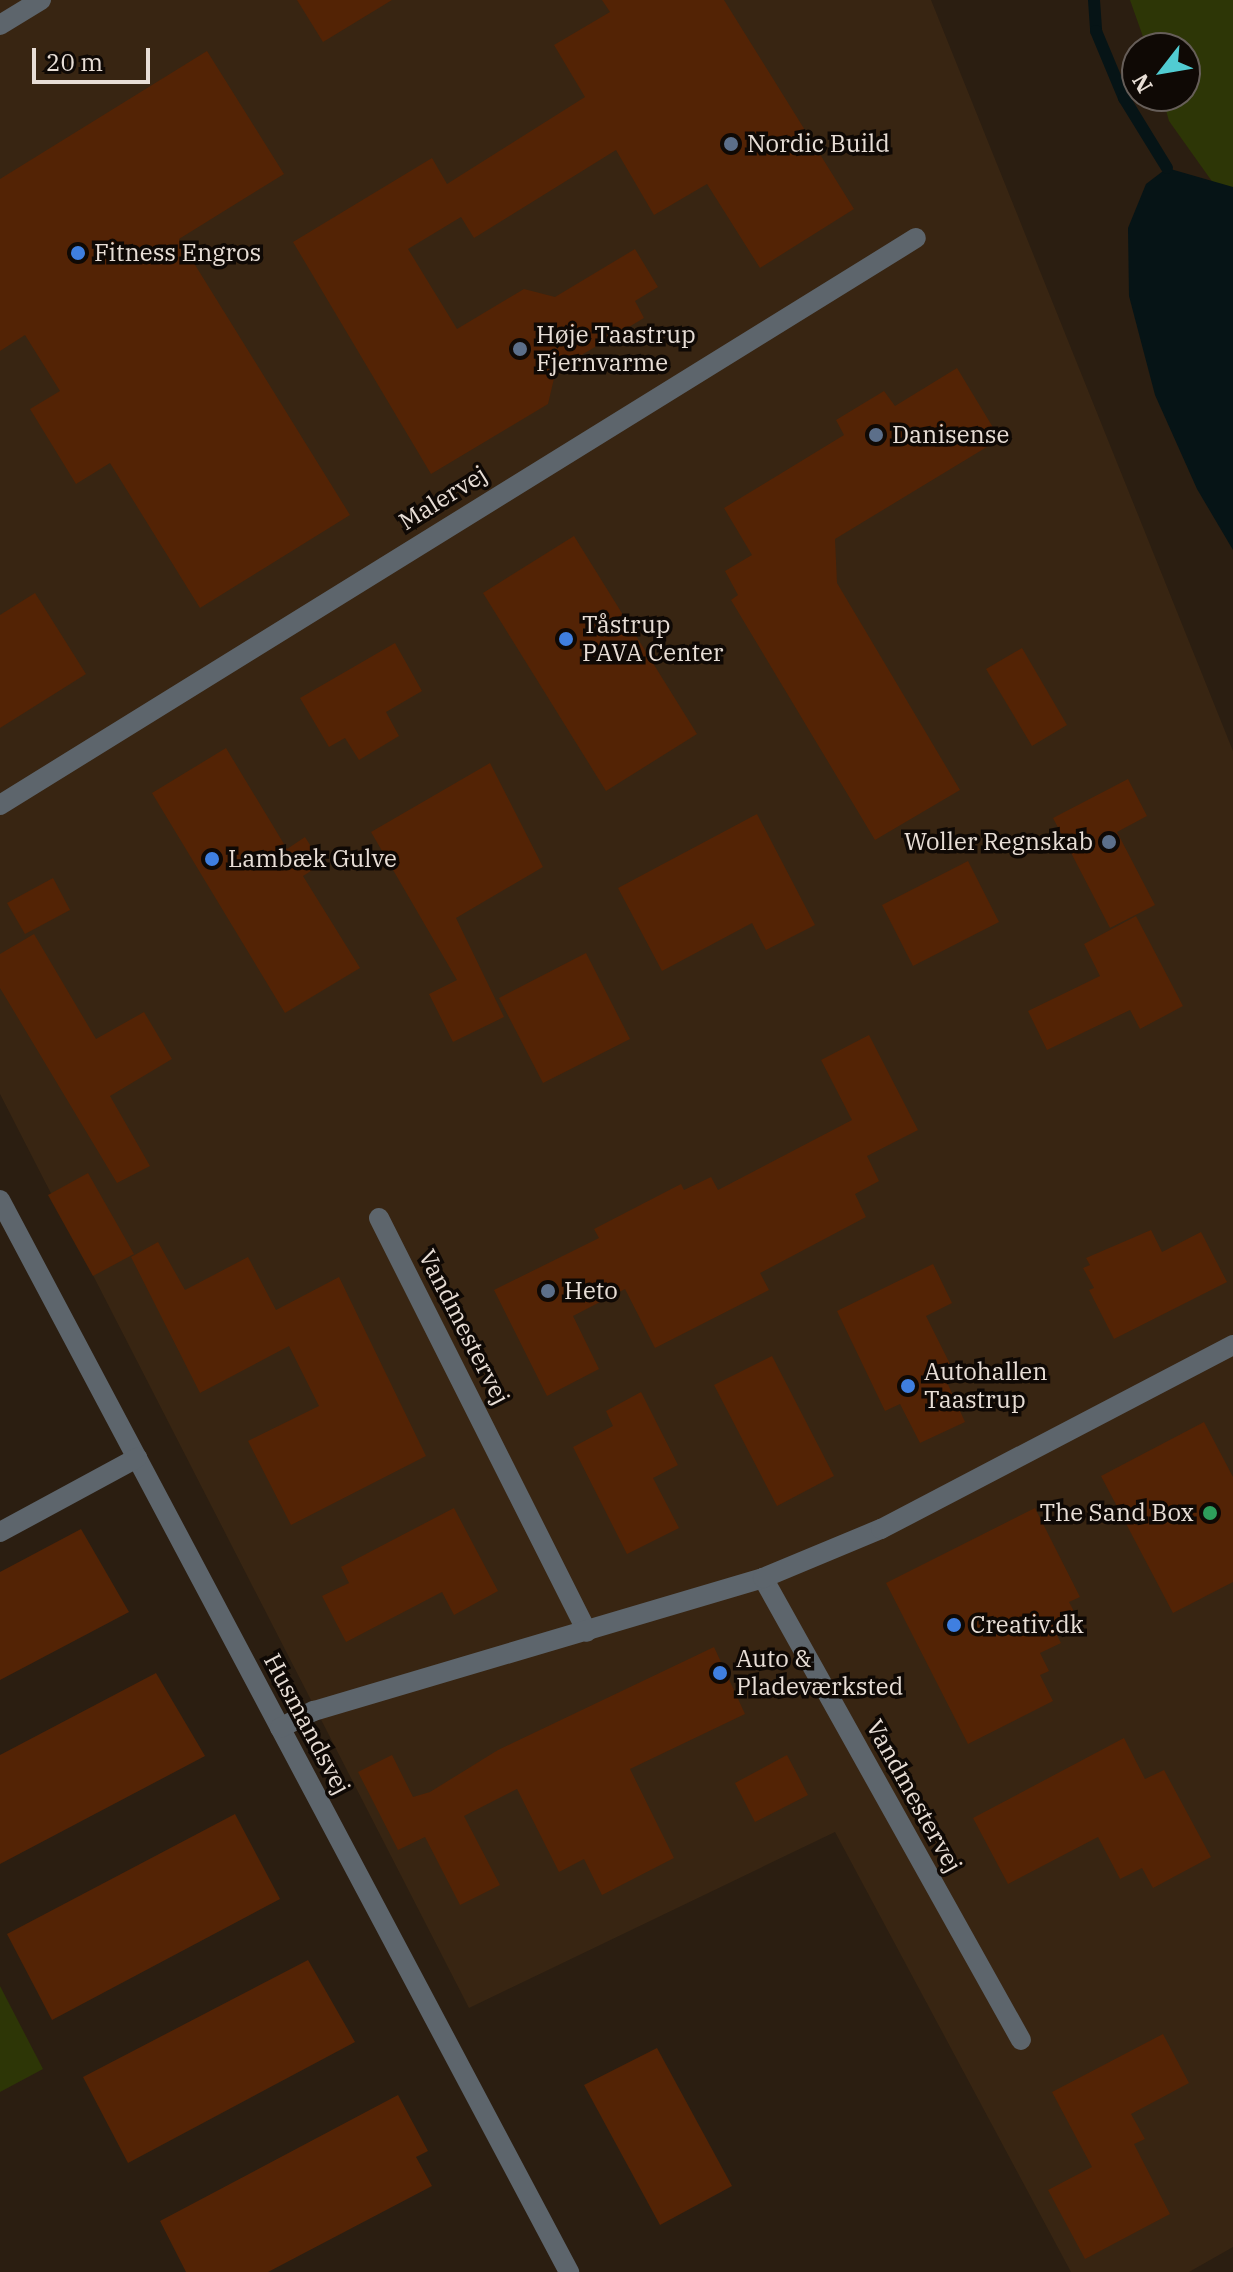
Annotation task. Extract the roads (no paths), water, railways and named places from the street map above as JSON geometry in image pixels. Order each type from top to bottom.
[{"type":"street","points":[[0,25],[41,0]]},
{"type":"street","name":"Malervej","points":[[0,805],[916,238]]},
{"type":"street","name":"Husmandsvej","points":[[0,1200],[569,2272]]},
{"type":"street","name":"Vandmestervej","points":[[379,1218],[587,1632]]},
{"type":"street","points":[[280,1728],[314,1711],[763,1578],[881,1529],[1233,1345]]},
{"type":"street","points":[[0,1532],[137,1458]]},
{"type":"street","name":"Vandmestervej","points":[[763,1578],[1021,2040]]},
{"type":"waterway","points":[[1094,0],[1096,31],[1124,98],[1167,168]]},
{"type":"place","name":"Nordic Build","points":[[731,144]]},
{"type":"place","name":"Fitness Engros","points":[[78,253]]},
{"type":"place","name":"Høje Taastrup Fjernvarme","points":[[520,349]]},
{"type":"place","name":"Danisense","points":[[876,435]]},
{"type":"place","name":"Tåstrup PAVA Center","points":[[566,639]]},
{"type":"place","name":"Woller Regnskab","points":[[1109,842]]},
{"type":"place","name":"Lambæk Gulve","points":[[212,859]]},
{"type":"place","name":"Heto","points":[[548,1291]]},
{"type":"place","name":"Autohallen Taastrup","points":[[908,1386]]},
{"type":"place","name":"The Sand Box","points":[[1210,1513]]},
{"type":"place","name":"Creativ.dk","points":[[954,1625]]},
{"type":"place","name":"Auto & Pladeværksted","points":[[720,1673]]}]
